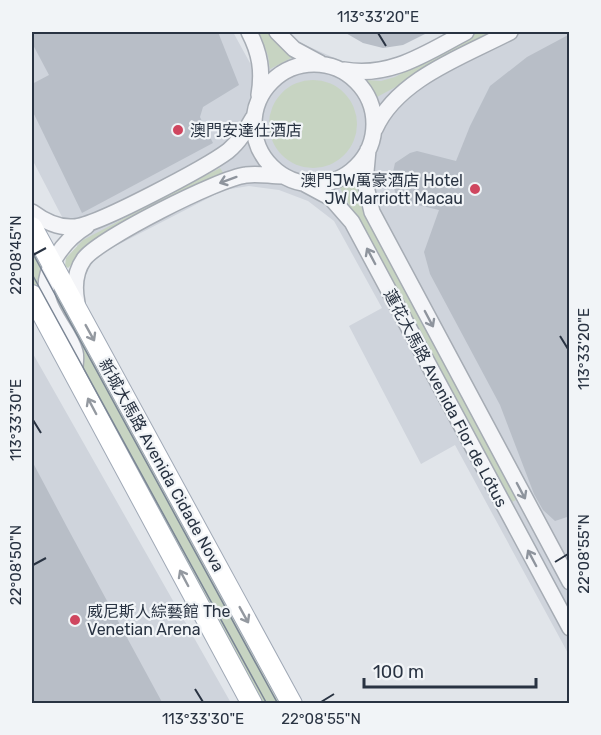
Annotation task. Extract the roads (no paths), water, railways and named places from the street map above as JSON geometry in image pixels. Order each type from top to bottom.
[{"type":"main road","name":"新城大馬路 Avenida Cidade Nova","points":[[32,227],[292,704]]},
{"type":"main road","name":"新城大馬路 Avenida Cidade Nova","points":[[32,295],[252,704]]},
{"type":"street","points":[[75,375],[74,349],[47,293],[52,264],[71,238],[101,219],[229,150],[246,131],[254,117],[258,101],[261,68],[259,51],[249,32]]},
{"type":"street","points":[[277,32],[294,49],[322,64],[341,70],[364,72],[388,70],[403,65],[466,32]]},
{"type":"street","points":[[254,117],[255,138],[263,157],[278,173],[305,184],[324,183],[342,177],[357,165],[368,150],[373,134],[388,105],[412,84],[510,32]]},
{"type":"street","points":[[258,101],[264,89],[284,71],[302,65],[322,64]]},
{"type":"street","points":[[341,70],[359,83],[370,101],[373,134]]},
{"type":"street","name":"蓮花大馬路 Avenida Flor de Lótus","points":[[368,150],[365,182],[372,212],[570,582]]},
{"type":"street","points":[[78,311],[75,277],[88,254],[190,195],[244,175],[285,176]]},
{"type":"street","name":"蓮花大馬路 Avenida Flor de Lótus","points":[[305,184],[331,198],[352,222],[570,628]]},
{"type":"street","points":[[156,190],[169,200],[184,194],[190,195]]},
{"type":"street","points":[[32,212],[50,224],[62,227],[75,228],[101,219]]},
{"type":"street","points":[[557,558],[551,575],[570,612]]},
{"type":"tram line","points":[[32,252],[278,704]]},
{"type":"tram line","points":[[32,274],[267,704]]},
{"type":"place","name":"澳門安達仕酒店","points":[[178,130]]},
{"type":"place","name":"澳門JW萬豪酒店 Hotel JW Marriott Macau","points":[[475,189]]},
{"type":"place","name":"威尼斯人綜藝館 The Venetian Arena","points":[[75,620]]}]
